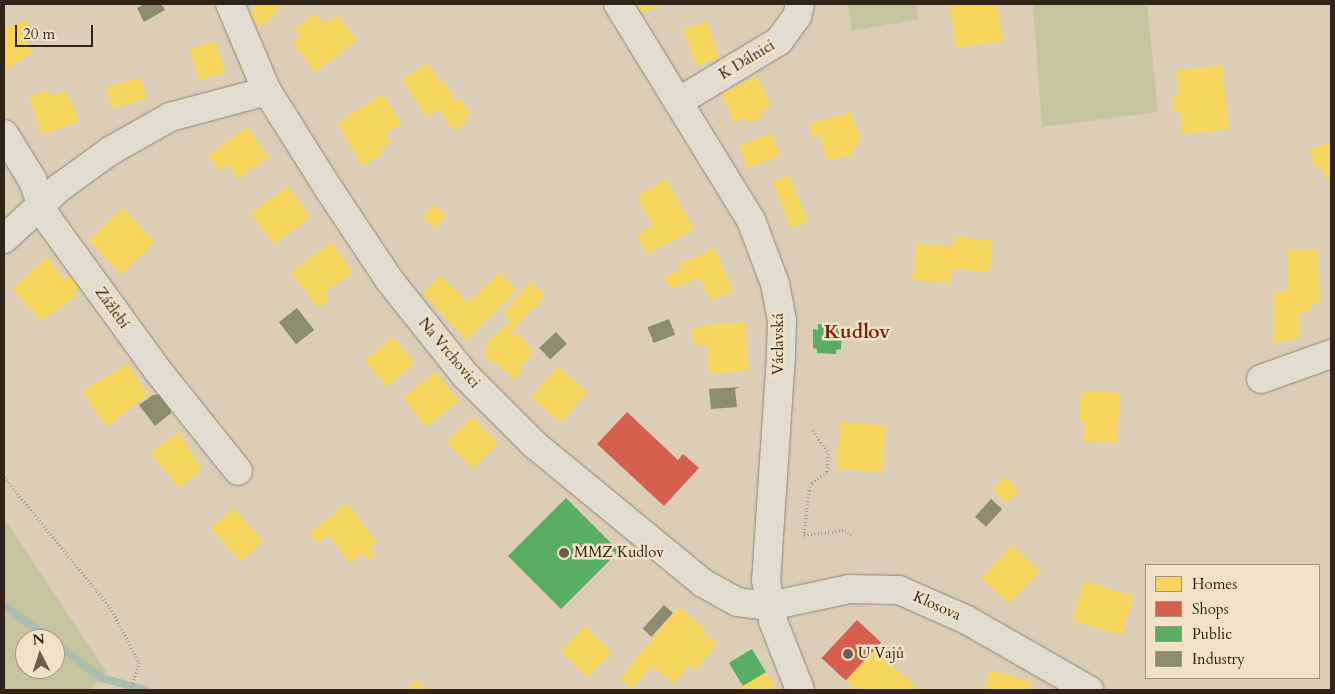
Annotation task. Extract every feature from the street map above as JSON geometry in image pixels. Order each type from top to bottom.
[{"type":"street","name":"Na Vrchovici","points":[[230,4],[267,91],[390,281],[465,375],[535,444],[703,583],[737,602],[770,606]]},
{"type":"street","name":"Václavská","points":[[618,4],[751,220],[775,284],[782,321],[781,356],[766,566],[770,606],[786,659],[800,690]]},
{"type":"street","name":"K Dálnici","points":[[678,102],[779,41],[797,16],[800,4]]},
{"type":"street","points":[[4,239],[42,203],[110,151],[170,117],[267,91]]},
{"type":"street","name":"Zážlebí","points":[[4,134],[32,179],[47,218],[153,363],[238,470]]},
{"type":"street","points":[[1260,379],[1331,354]]},
{"type":"street","name":"Klosova","points":[[770,606],[849,589],[899,590],[967,620],[1089,690]]},
{"type":"path","points":[[813,430],[828,453],[828,472],[812,483],[809,490],[804,535],[845,530],[852,536]]},
{"type":"path","points":[[4,477],[110,607],[139,662],[131,690]]},
{"type":"shaded area","points":[[848,4],[916,4],[919,19],[852,31]]},
{"type":"shaded area","points":[[1033,4],[1147,4],[1158,112],[1042,127]]},
{"type":"shaded area","points":[[4,518],[106,672],[90,690],[4,690]]},
{"type":"building: Homes","points":[[259,4],[284,4],[260,27],[248,14]]},
{"type":"building: Homes","points":[[637,4],[666,4],[641,13]]},
{"type":"building: Homes","points":[[949,4],[997,4],[1003,41],[956,48]]},
{"type":"building: Homes","points":[[315,13],[324,24],[337,15],[357,40],[315,73],[293,43],[300,37],[294,29]]},
{"type":"building: Homes","points":[[26,20],[35,34],[25,39],[33,53],[4,70],[4,29]]},
{"type":"building: Homes","points":[[707,21],[720,58],[696,66],[683,29]]},
{"type":"building: Homes","points":[[215,41],[225,72],[200,81],[189,49]]},
{"type":"building: Homes","points":[[428,63],[440,83],[444,80],[455,102],[460,98],[470,113],[465,117],[468,122],[453,131],[439,109],[426,117],[402,79]]},
{"type":"building: Homes","points":[[1222,65],[1229,129],[1182,134],[1180,111],[1174,111],[1173,96],[1178,95],[1176,71]]},
{"type":"building: Homes","points":[[758,76],[771,107],[760,112],[762,117],[748,123],[745,118],[735,123],[721,93]]},
{"type":"building: Homes","points":[[140,77],[147,98],[113,109],[106,88]]},
{"type":"building: Homes","points":[[48,90],[50,96],[66,91],[79,121],[42,135],[29,97]]},
{"type":"building: Homes","points":[[383,94],[401,124],[386,133],[391,143],[380,150],[383,154],[362,166],[337,123]]},
{"type":"building: Homes","points":[[851,112],[858,133],[862,135],[850,158],[845,156],[827,161],[819,135],[813,137],[809,124]]},
{"type":"building: Homes","points":[[247,127],[269,157],[238,179],[228,165],[219,171],[208,155]]},
{"type":"building: Homes","points":[[771,133],[780,155],[748,168],[739,146]]},
{"type":"building: Homes","points":[[1331,142],[1331,177],[1326,179],[1321,167],[1316,169],[1309,150]]},
{"type":"building: Homes","points":[[789,175],[808,221],[791,228],[772,182]]},
{"type":"building: Homes","points":[[666,179],[694,229],[647,254],[637,235],[653,226],[637,196]]},
{"type":"building: Homes","points":[[288,186],[311,218],[274,245],[251,213]]},
{"type":"building: Homes","points":[[433,205],[446,215],[435,228],[423,218]]},
{"type":"building: Homes","points":[[123,208],[155,242],[121,274],[89,240]]},
{"type":"building: Homes","points":[[953,237],[992,240],[990,272],[951,269],[950,283],[912,280],[916,244],[952,247]]},
{"type":"building: Homes","points":[[332,242],[352,272],[324,293],[329,299],[318,308],[291,272]]},
{"type":"building: Homes","points":[[715,248],[733,291],[711,300],[699,278],[671,289],[664,277],[681,269],[679,264]]},
{"type":"building: Homes","points":[[1318,249],[1319,303],[1310,305],[1311,310],[1300,313],[1300,337],[1274,344],[1273,292],[1288,291],[1287,250]]},
{"type":"building: Homes","points":[[47,258],[65,281],[74,273],[83,285],[74,292],[76,296],[41,321],[12,289]]},
{"type":"building: Homes","points":[[500,272],[517,290],[466,340],[423,293],[440,275],[468,303]]},
{"type":"building: Homes","points":[[530,282],[544,294],[536,309],[533,307],[511,333],[515,337],[518,333],[533,350],[529,353],[532,356],[518,368],[522,372],[513,380],[498,364],[488,361],[485,352],[487,342],[511,321],[503,314]]},
{"type":"building: Homes","points":[[745,322],[749,370],[709,374],[707,345],[694,346],[692,330],[705,325]]},
{"type":"building: Homes","points":[[393,337],[415,363],[387,387],[365,361]]},
{"type":"building: Homes","points":[[128,364],[148,395],[106,427],[82,391]]},
{"type":"building: Homes","points":[[557,367],[587,392],[561,423],[531,398]]},
{"type":"building: Homes","points":[[436,372],[459,401],[426,427],[403,398]]},
{"type":"building: Homes","points":[[1081,391],[1120,393],[1117,443],[1084,441],[1085,421],[1079,421]]},
{"type":"building: Homes","points":[[472,417],[498,443],[473,469],[447,442]]},
{"type":"building: Homes","points":[[840,422],[886,425],[883,472],[837,469]]},
{"type":"building: Homes","points":[[178,432],[202,469],[179,488],[151,453]]},
{"type":"building: Homes","points":[[1006,477],[1019,491],[1006,503],[993,489]]},
{"type":"building: Homes","points":[[347,503],[377,542],[369,548],[375,555],[368,560],[362,553],[350,563],[328,535],[317,543],[309,533]]},
{"type":"building: Homes","points":[[233,508],[263,541],[241,562],[211,528]]},
{"type":"building: Homes","points":[[1012,545],[1040,571],[1009,604],[981,578]]},
{"type":"building: Homes","points":[[1084,581],[1134,596],[1122,635],[1072,620]]},
{"type":"building: Homes","points":[[678,607],[706,630],[704,633],[717,644],[696,671],[689,665],[674,684],[651,666],[632,689],[620,679]]},
{"type":"building: Homes","points":[[585,626],[612,653],[587,678],[560,651]]},
{"type":"building: Homes","points":[[874,650],[920,690],[856,690],[846,681]]},
{"type":"building: Homes","points":[[990,670],[1032,682],[1030,690],[984,690]]},
{"type":"building: Homes","points":[[766,672],[777,690],[735,690],[743,685]]},
{"type":"building: Homes","points":[[415,680],[427,690],[406,690]]},
{"type":"building: Shops","points":[[627,412],[678,460],[683,454],[699,468],[664,506],[597,444]]},
{"type":"building: Shops","name":"U Vajů","points":[[857,620],[881,643],[846,681],[822,658]]},
{"type":"building: Public","points":[[818,324],[838,325],[838,330],[842,330],[841,349],[836,350],[836,354],[817,353],[817,349],[813,348],[813,329],[818,330]]},
{"type":"building: Public","name":"MMZ Kudlov","points":[[566,498],[619,551],[561,609],[508,556]]},
{"type":"building: Public","points":[[752,649],[766,672],[743,686],[729,663]]},
{"type":"building: Industry","points":[[145,4],[161,4],[165,10],[144,22],[137,8]]},
{"type":"building: Industry","points":[[297,308],[314,330],[296,344],[279,322]]},
{"type":"building: Industry","points":[[669,319],[675,335],[654,343],[648,327]]},
{"type":"building: Industry","points":[[556,332],[567,344],[550,359],[539,348]]},
{"type":"building: Industry","points":[[741,387],[735,389],[737,407],[711,409],[709,389]]},
{"type":"building: Industry","points":[[166,394],[171,413],[155,426],[139,405],[153,395]]},
{"type":"building: Industry","points":[[991,499],[1002,509],[986,527],[975,517]]},
{"type":"building: Industry","points":[[664,605],[673,613],[652,637],[643,629]]},
{"type":"waterway","points":[[4,605],[36,629]]},
{"type":"waterway","points":[[65,650],[102,678],[145,690]]},
{"type":"place","name":"MMZ Kudlov","points":[[564,553]]},
{"type":"place","name":"U Vajů","points":[[848,654]]},
{"type":"district","name":"Kudlov","points":[[857,331]]}]
